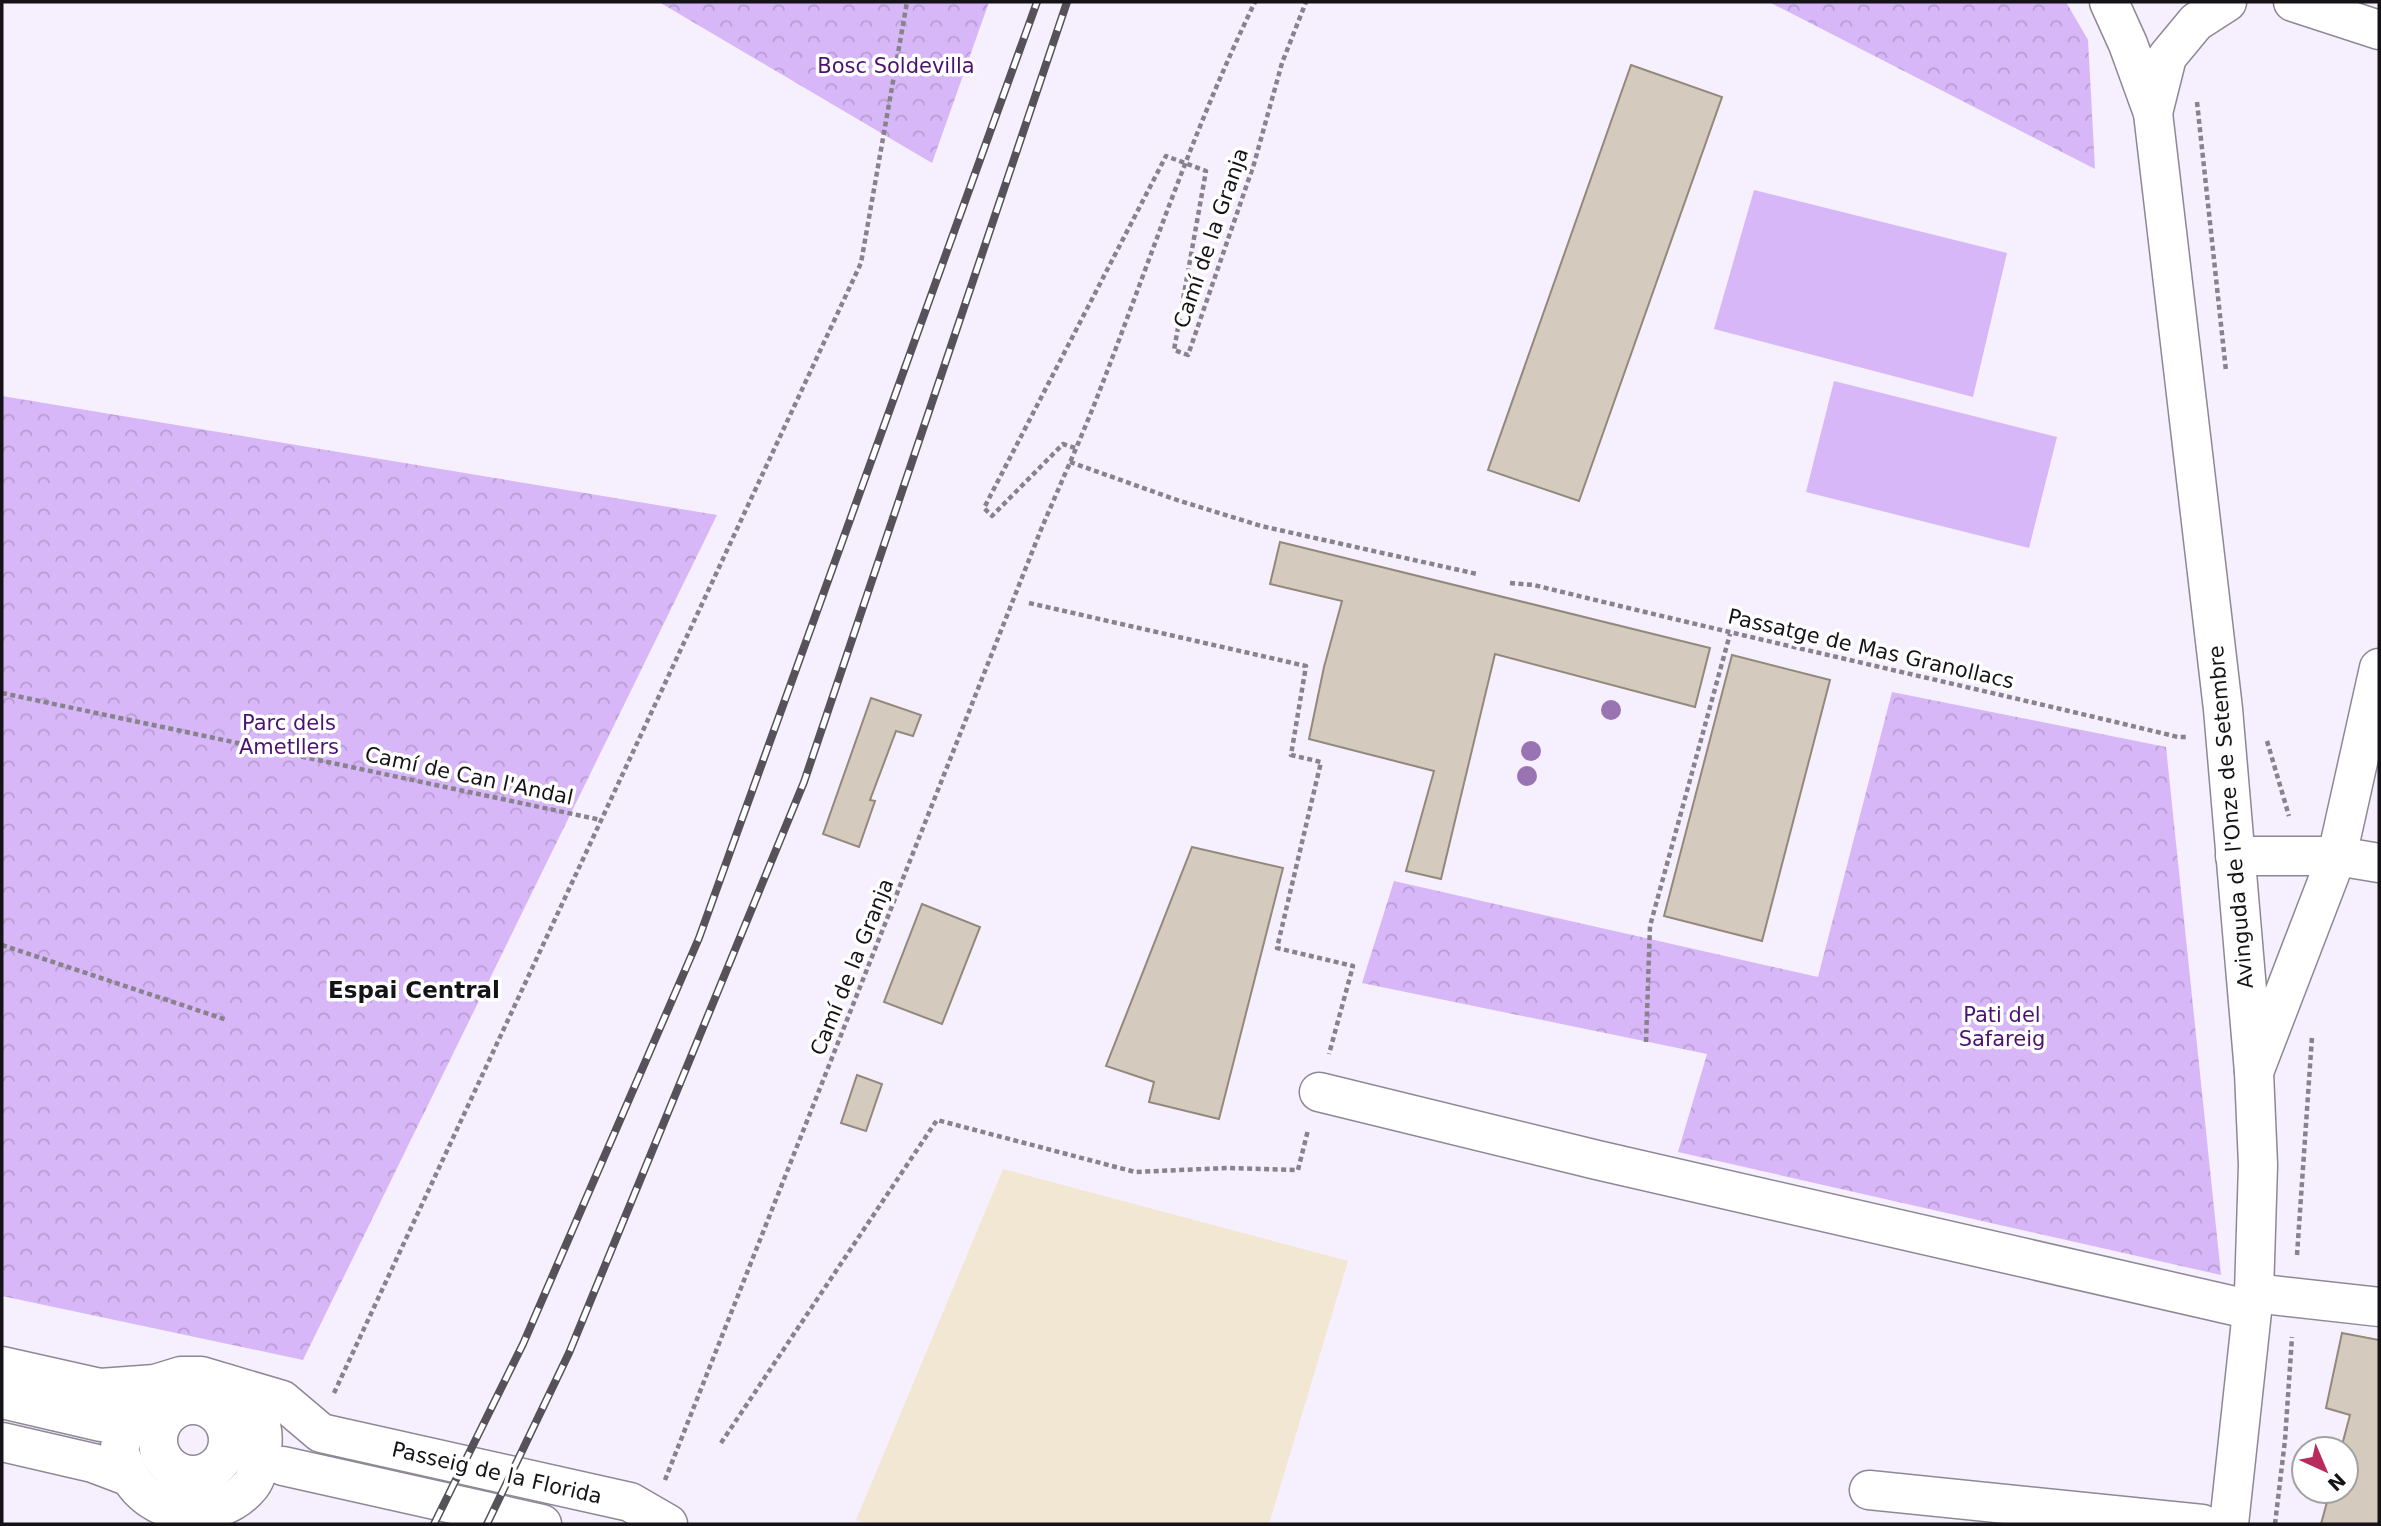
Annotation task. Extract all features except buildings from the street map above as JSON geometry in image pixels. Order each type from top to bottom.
[{"type":"street","points":[[2109,2],[2128,44],[2153,113]]},
{"type":"street","points":[[2153,113],[2167,57],[2176,2]]},
{"type":"street","points":[[2167,57],[2196,22],[2227,2]]},
{"type":"street","points":[[2293,2],[2379,30]]},
{"type":"street","name":"Avinguda de l'Onze de Setembre","points":[[2153,113],[2225,738],[2254,1072],[2258,1165],[2253,1301],[2229,1524]]},
{"type":"street","points":[[2254,1072],[2337,856],[2379,668]]},
{"type":"street","points":[[2235,856],[2337,856],[2379,863]]},
{"type":"street","points":[[1319,1092],[1611,1163],[2253,1301],[2379,1307]]},
{"type":"street","name":"Passeig de la Florida","points":[[2,1366],[100,1388],[155,1384],[181,1376],[201,1376],[282,1400],[325,1419],[630,1502],[664,1508]]},
{"type":"street","name":"Passeig de la Florida","points":[[223,1382],[243,1394],[255,1409],[262,1426],[253,1453]]},
{"type":"street","points":[[151,1434],[170,1414],[183,1407],[198,1406],[212,1411],[223,1422],[228,1437],[253,1453],[260,1461],[252,1484],[232,1502],[203,1515],[174,1513],[145,1497],[130,1478],[120,1453],[123,1427],[134,1404],[155,1384]]},
{"type":"street","points":[[2,1399],[102,1422]]},
{"type":"street","name":"Passeig de la Florida","points":[[253,1453],[304,1438],[325,1419]]},
{"type":"street","points":[[2,1442],[93,1464],[130,1478]]},
{"type":"street","name":"Passeig de la Florida","points":[[253,1453],[542,1524]]},
{"type":"street","points":[[1868,1490],[2202,1524]]},
{"type":"path","points":[[325,1419],[860,263],[906,2]]},
{"type":"path","name":"Camí de la Granja","points":[[664,1508],[1186,163],[1232,48],[1255,2]]},
{"type":"path","name":"Camí de la Granja","points":[[1186,163],[1206,171],[1174,350],[1188,355],[1254,164],[1282,64],[1306,2]]},
{"type":"path","points":[[1075,449],[1063,444],[992,516],[984,508],[1166,156],[1186,163]]},
{"type":"path","points":[[1070,462],[1261,526],[1477,574]]},
{"type":"path","name":"Passatge de Mas Granollacs","points":[[1510,583],[1534,584],[1730,634],[2178,737],[2225,738]]},
{"type":"path","points":[[721,1443],[937,1120],[1135,1172],[1227,1168],[1298,1170],[1353,966],[1277,948],[1321,762],[1291,755],[1306,666],[1029,603]]},
{"type":"path","points":[[1646,1042],[1650,926],[1730,634]]},
{"type":"path","name":"Camí de Can l'Andal","points":[[2,693],[601,820]]},
{"type":"path","points":[[2,945],[227,1020]]},
{"type":"shaded area","points":[[1003,1169],[1348,1261],[1269,1524],[871,1524],[856,1520]]},
{"type":"green space","name":"Bosc Soldevilla","points":[[659,2],[989,2],[932,163]]},
{"type":"green space","points":[[1769,2],[2066,2],[2088,40],[2095,169]]},
{"type":"green space","points":[[1754,190],[2007,253],[1973,397],[1714,329]]},
{"type":"green space","points":[[1834,381],[2057,437],[2029,548],[1806,492]]},
{"type":"green space","name":"Parc dels Ametllers","points":[[2,396],[717,515],[303,1360],[2,1296]]},
{"type":"green space","name":"Pati del Safareig","points":[[1892,692],[2166,747],[2221,1275],[1678,1152],[1707,1054],[1362,983],[1394,881],[1818,977]]},
{"type":"railway","points":[[434,1524],[523,1344],[699,938],[1037,2]]},
{"type":"railway","points":[[487,1524],[569,1353],[804,782],[1067,2]]},
{"type":"district","name":"Espai Central","points":[[414,990]]}]
